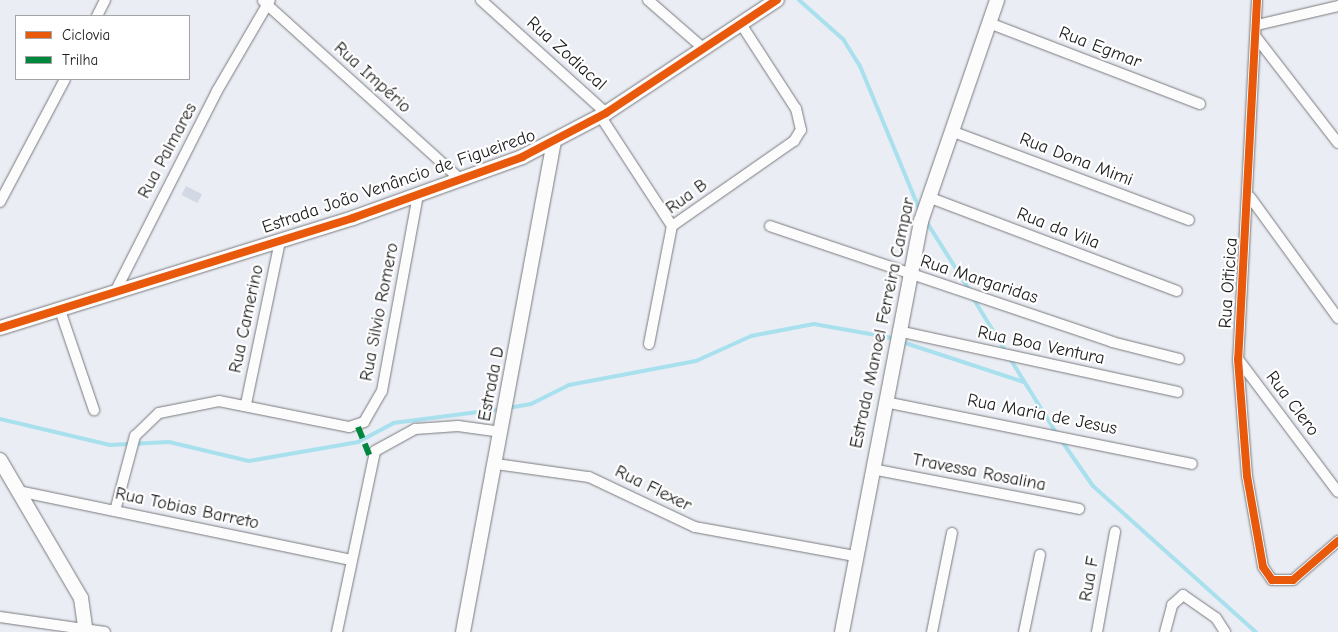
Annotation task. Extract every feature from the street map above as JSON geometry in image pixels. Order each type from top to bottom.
[{"type":"street","points":[[98,15],[105,0]]},
{"type":"street","name":"Rua Zodiacal","points":[[481,0],[603,115],[672,226]]},
{"type":"street","points":[[648,0],[703,48]]},
{"type":"street","name":"Estrada João Venâncio de Figueiredo","points":[[0,328],[114,294],[418,196],[554,143],[603,115],[777,0]]},
{"type":"street","name":"Estrada Manoel Ferreira Campar","points":[[842,632],[908,274],[921,221],[927,199],[998,0]]},
{"type":"street","name":"Rua Oiticica","points":[[1258,0],[1250,197],[1238,359],[1247,476],[1263,567],[1272,580],[1293,580],[1338,541]]},
{"type":"street","name":"Rua Império","points":[[266,1],[460,179]]},
{"type":"street","name":"Rua Palmares","points":[[114,294],[266,1]]},
{"type":"street","points":[[1256,25],[1338,6]]},
{"type":"street","name":"Rua Egmar","points":[[989,23],[1200,104]]},
{"type":"street","name":"Rua B","points":[[649,344],[672,226],[794,141],[801,130],[796,109],[741,24]]},
{"type":"street","points":[[1256,37],[1338,143]]},
{"type":"street","points":[[0,202],[65,80]]},
{"type":"street","name":"Rua Dona Mimi","points":[[951,131],[1189,220]]},
{"type":"street","name":"Estrada D","points":[[463,632],[509,401],[554,143]]},
{"type":"street","name":"Rua Silvio Romero","points":[[246,404],[358,427],[382,391],[418,196]]},
{"type":"street","points":[[1250,197],[1338,318]]},
{"type":"street","name":"Rua da Vila","points":[[927,199],[1177,291]]},
{"type":"street","name":"Rua Margaridas","points":[[770,226],[908,274],[947,284],[1112,342],[1179,359]]},
{"type":"street","name":"Rua Camerino","points":[[246,404],[280,241]]},
{"type":"street","points":[[60,310],[94,410]]},
{"type":"street","name":"Rua Boa Ventura","points":[[898,331],[1178,392]]},
{"type":"street","name":"Rua Clero","points":[[1238,359],[1338,492]]},
{"type":"street","points":[[115,511],[135,436],[151,418],[171,409],[219,401],[246,404]]},
{"type":"street","name":"Rua Maria de Jesus","points":[[885,402],[1077,437],[1192,464]]},
{"type":"street","points":[[336,632],[371,460],[381,445],[415,429],[458,426],[503,428]]},
{"type":"street","points":[[0,460],[75,586],[86,612],[86,630]]},
{"type":"street","name":"Rua Flexer","points":[[496,464],[589,478],[695,527],[855,556]]},
{"type":"street","name":"Travessa Rosalina","points":[[872,469],[1079,509]]},
{"type":"street","name":"Rua Tobias Barreto","points":[[18,491],[350,560]]},
{"type":"street","name":"Rua F","points":[[1098,632],[1114,532]]},
{"type":"street","points":[[932,632],[952,533]]},
{"type":"street","points":[[1024,632],[1040,555]]},
{"type":"street","points":[[1165,632],[1172,605],[1183,595],[1216,618],[1224,632]]},
{"type":"street","points":[[0,617],[105,632]]},
{"type":"building","points":[[186,186],[202,194],[197,203],[181,195]]},
{"type":"waterway","points":[[799,0],[843,39],[860,66],[920,211]]},
{"type":"waterway","points":[[926,221],[970,291]]},
{"type":"waterway","points":[[973,298],[1006,352]]},
{"type":"waterway","points":[[508,408],[531,404],[569,385],[696,361],[751,336],[814,324],[887,337],[1024,382]]},
{"type":"waterway","points":[[1009,357],[1057,434]]},
{"type":"waterway","points":[[0,419],[110,445],[169,442],[249,461],[358,442],[393,423],[501,409]]},
{"type":"waterway","points":[[1061,440],[1093,486],[1256,632]]},
{"type":"marked path","points":[[358,427],[371,460]]},
{"type":"cycle path","points":[[0,328],[353,218],[522,157],[606,113],[777,0]]},
{"type":"cycle path","points":[[1257,0],[1238,359],[1247,476],[1263,567],[1272,580],[1293,580],[1338,541]]}]
